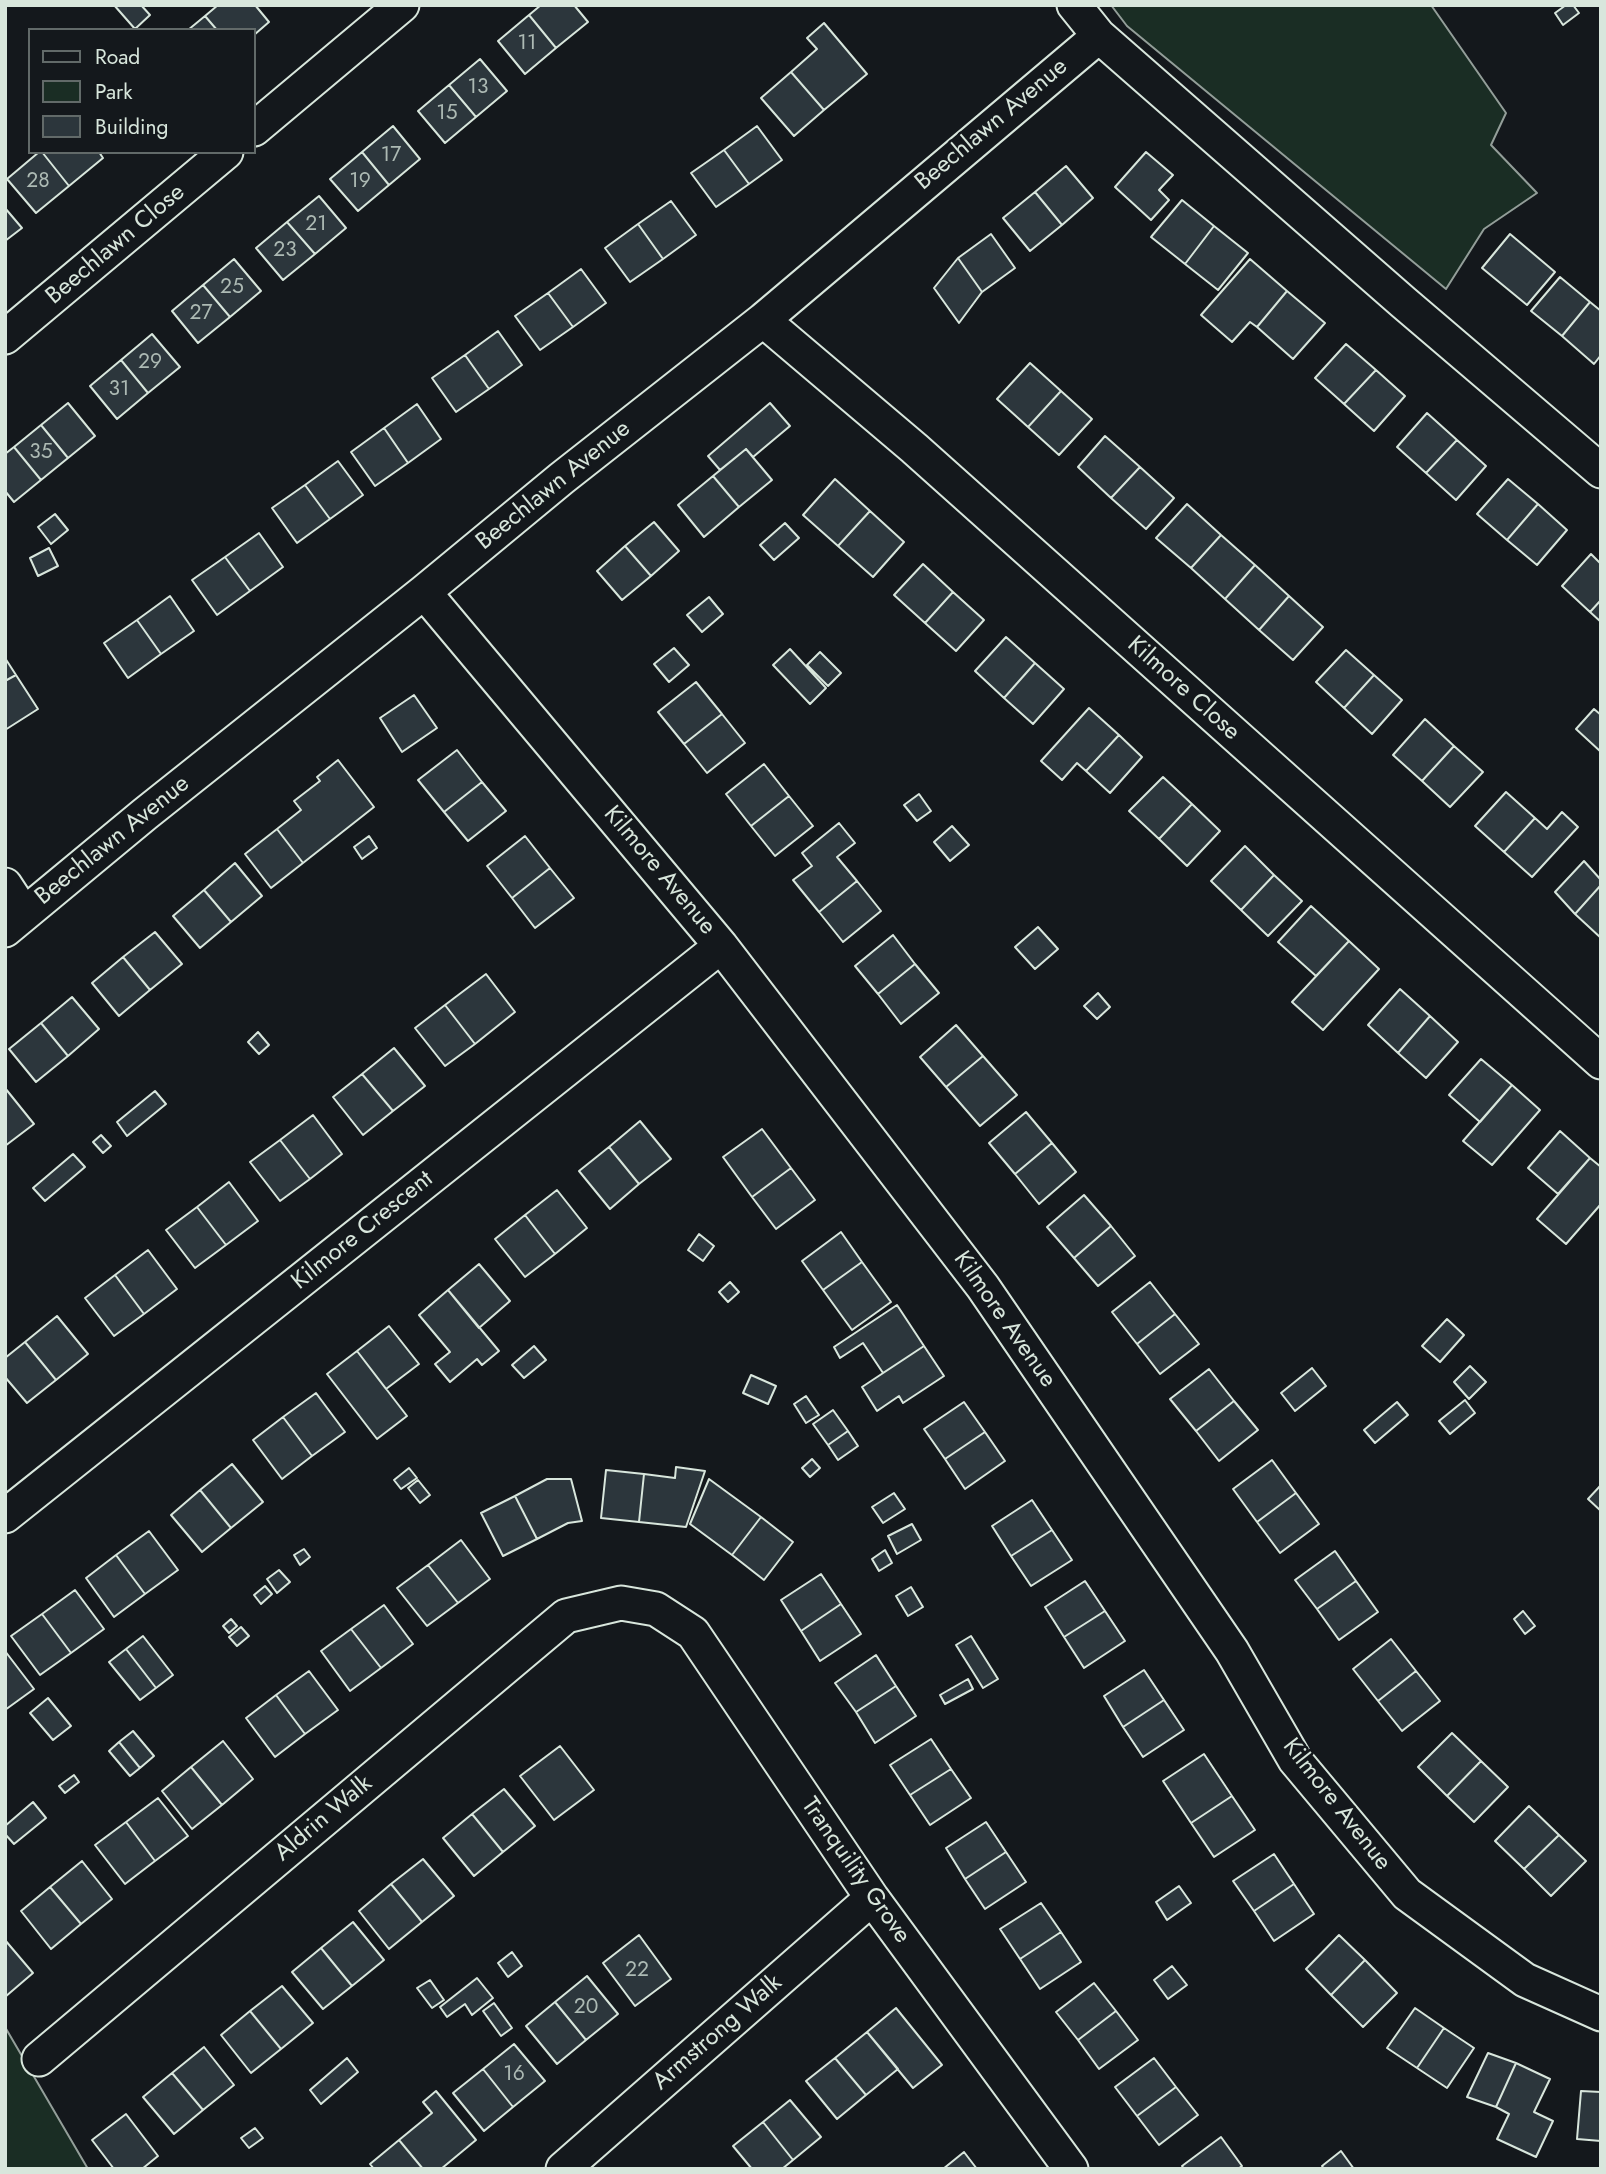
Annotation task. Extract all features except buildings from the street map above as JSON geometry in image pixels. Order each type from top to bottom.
[{"type":"street","points":[[256,127],[402,5]]},
{"type":"street","points":[[1074,5],[1099,36],[1601,471]]},
{"type":"street","name":"Beechlawn Avenue","points":[[15,922],[562,478],[763,320],[1099,36]]},
{"type":"street","name":"Beechlawn Close","points":[[5,337],[224,154]]},
{"type":"street","name":"Kilmore Close","points":[[763,320],[914,448],[1601,1062]]},
{"type":"street","name":"Kilmore Avenue","points":[[424,592],[721,946],[983,1287],[1232,1651],[1295,1760],[1407,1895],[1525,1980],[1601,2014]]},
{"type":"street","points":[[5,885],[15,922]]},
{"type":"street","name":"Kilmore Crescent","points":[[5,1516],[721,946]]},
{"type":"street","name":"Tranquility Grove","points":[[621,1604],[656,1609],[693,1633],[873,1898],[1071,2169]]},
{"type":"street","name":"Aldrin Walk","points":[[38,2059],[565,1616],[621,1604]]},
{"type":"street","name":"Armstrong Walk","points":[[563,2169],[873,1898]]},
{"type":"green space","points":[[1111,5],[1431,5],[1506,113],[1491,145],[1537,193],[1484,229],[1446,289],[1127,26]]},
{"type":"green space","points":[[5,2027],[88,2169],[5,2169]]}]
